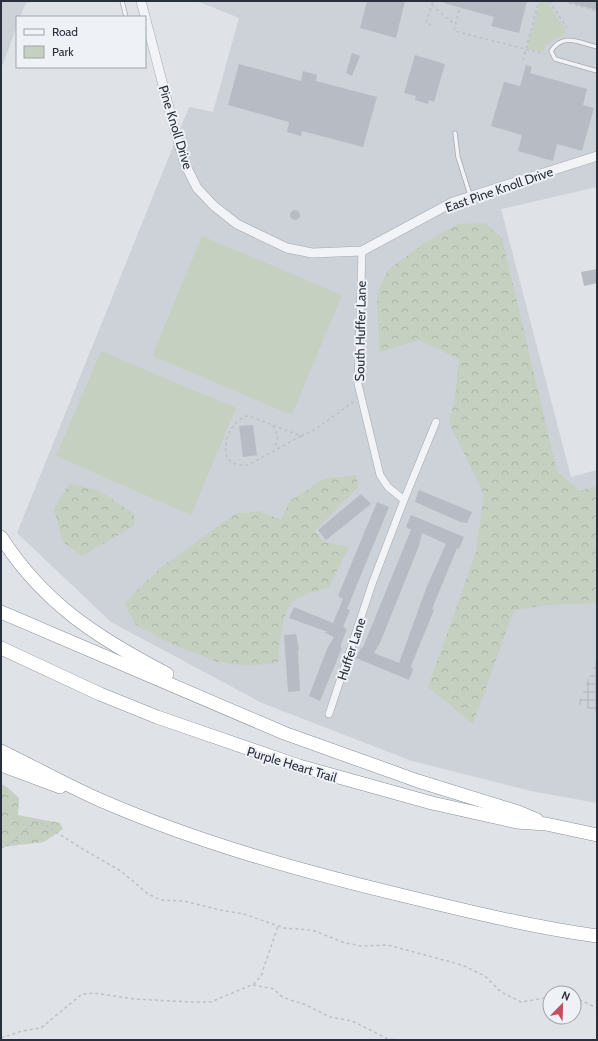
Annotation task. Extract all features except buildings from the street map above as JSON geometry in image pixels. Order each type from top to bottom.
[{"type":"highway","points":[[1,537],[21,566],[46,593],[82,624],[127,653],[201,692],[227,709]]},
{"type":"highway","points":[[1,612],[227,709],[324,748],[518,812],[546,824]]},
{"type":"highway","name":"Purple Heart Trail","points":[[1,648],[100,694],[157,717],[299,766],[432,803],[517,822],[546,824],[597,834]]},
{"type":"highway","points":[[1,751],[100,800]]},
{"type":"highway","points":[[1,764],[36,779],[100,800],[203,839],[330,878],[534,926],[597,936]]},
{"type":"street","name":"Pine Knoll Drive","points":[[142,1],[146,16]]},
{"type":"street","name":"Pine Knoll Drive","points":[[146,16],[185,164],[197,188],[210,202],[237,224],[286,248],[312,253],[362,251]]},
{"type":"street","name":"East Pine Knoll Drive","points":[[362,251],[453,202],[597,156]]},
{"type":"street","name":"South Huffer Lane","points":[[362,251],[358,384],[380,475],[388,487],[404,500]]},
{"type":"street","points":[[404,500],[436,422]]},
{"type":"street","name":"Huffer Lane","points":[[330,714],[372,584],[404,500]]},
{"type":"lane","points":[[122,1],[126,16]]},
{"type":"lane","points":[[597,47],[564,39],[556,43],[551,52],[555,59],[597,71]]},
{"type":"lane","points":[[456,133],[458,157],[470,196]]},
{"type":"path","points":[[431,25],[426,23],[433,1]]},
{"type":"path","points":[[523,60],[539,1]]},
{"type":"path","points":[[549,1],[567,28]]},
{"type":"path","points":[[563,1],[597,11]]},
{"type":"path","points":[[432,5],[455,25]]},
{"type":"path","points":[[459,10],[454,31],[545,54]]},
{"type":"path","points":[[301,436],[249,416],[244,416],[234,425],[226,445],[225,455],[229,461],[239,466],[248,465],[314,430],[362,397]]},
{"type":"path","points":[[273,426],[278,436],[275,450]]},
{"type":"path","points":[[1,848],[7,847],[34,824],[40,822],[86,852],[121,871],[148,894],[161,900],[184,901],[244,914],[284,928],[312,930],[345,943],[362,946],[388,945],[462,965],[485,976],[501,992],[521,1002],[542,998]]},
{"type":"path","points":[[1,1038],[22,1031],[41,1028],[82,994],[94,993],[134,999],[211,1002],[251,985],[261,976],[278,926]]},
{"type":"path","points":[[251,985],[274,989],[281,996],[330,1017],[352,1020],[388,1039],[400,1040]]},
{"type":"path","points":[[582,1000],[597,1008]]},
{"type":"shaded area","points":[[1,1],[37,1],[26,3],[20,16],[16,16],[16,29],[1,69]]},
{"type":"shaded area","points":[[197,1],[597,1],[597,187],[501,209],[571,477],[597,470],[597,803],[531,791],[412,761],[262,703],[111,622],[17,533],[189,107],[213,112],[239,18]]},
{"type":"shaded area","points":[[597,658],[597,712],[578,704]]},
{"type":"green space","points":[[540,1],[546,1],[565,29],[565,34],[546,45],[544,51],[540,52],[527,48]]},
{"type":"green space","points":[[485,223],[502,238],[557,471],[580,491],[597,486],[597,603],[546,605],[514,610],[473,724],[428,687],[476,552],[484,494],[449,423],[455,397],[459,359],[419,340],[379,352],[377,294],[388,270],[424,243],[458,224]]},
{"type":"green space","points":[[202,236],[342,295],[292,415],[152,356]]},
{"type":"green space","points":[[101,351],[236,408],[191,515],[56,456]]},
{"type":"green space","points":[[356,475],[358,487],[315,531],[324,542],[349,547],[329,587],[303,596],[290,605],[283,624],[278,662],[250,666],[217,662],[167,642],[135,624],[125,604],[135,592],[164,565],[235,514],[260,511],[281,520],[290,501],[323,479]]},
{"type":"green space","points":[[69,484],[98,490],[134,514],[134,526],[82,556],[63,542],[54,509]]},
{"type":"green space","points":[[1,784],[7,787],[19,798],[18,815],[60,823],[63,829],[44,842],[1,847]]}]
